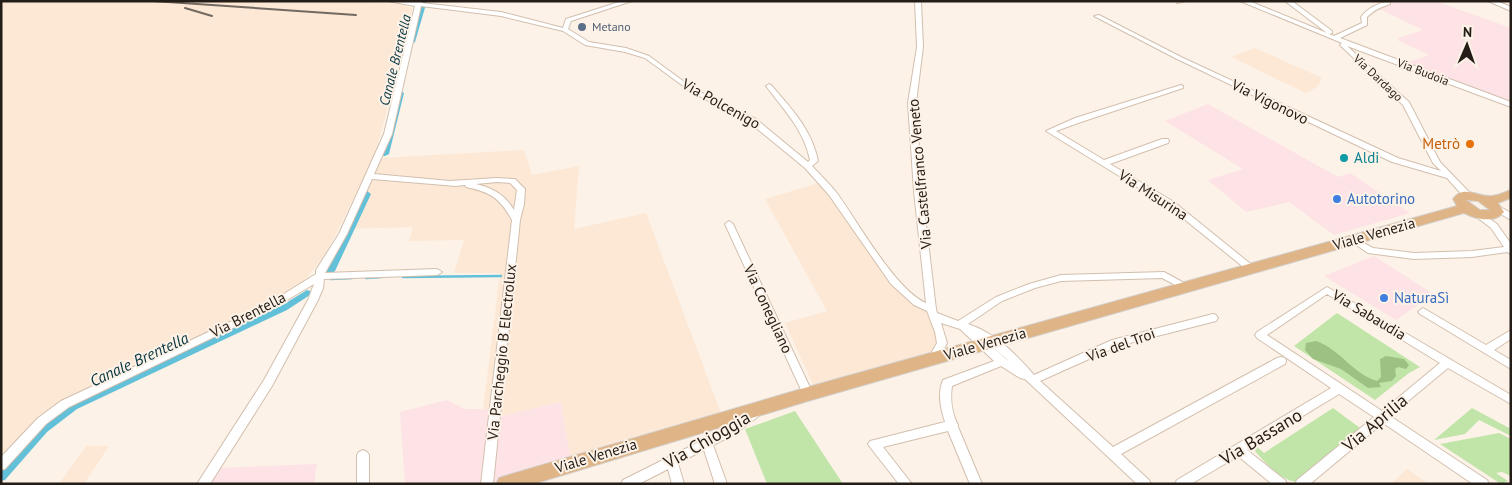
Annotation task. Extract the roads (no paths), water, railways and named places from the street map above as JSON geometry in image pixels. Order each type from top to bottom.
[{"type":"main road","name":"Viale Venezia","points":[[505,484],[759,408],[1470,206],[1492,215],[1497,212],[1492,204],[1511,194]]},
{"type":"main road","points":[[1470,206],[1478,197],[1492,204]]},
{"type":"street","name":"Via Polcenigo","points":[[391,1],[501,14],[565,30],[586,44],[626,50],[647,57],[698,93],[753,120],[808,166],[832,193],[894,282],[917,303],[933,312]]},
{"type":"street","points":[[568,20],[628,1]]},
{"type":"street","name":"Via Castelfranco Veneto","points":[[918,1],[920,47],[912,103],[918,191],[933,312],[942,343],[933,359]]},
{"type":"street","name":"Via Budoia","points":[[1243,1],[1511,105]]},
{"type":"street","name":"Via Dardago","points":[[1288,1],[1329,31],[1406,104],[1437,163],[1470,206],[1494,226],[1510,250]]},
{"type":"street","points":[[1491,1],[1511,9]]},
{"type":"street","points":[[203,484],[268,384],[318,288],[320,276],[370,176],[388,134],[418,3]]},
{"type":"street","points":[[1336,38],[1365,24],[1364,17],[1369,11],[1388,3]]},
{"type":"street","points":[[565,14],[568,20],[565,30]]},
{"type":"street","name":"Via Vigonovo","points":[[1097,16],[1196,66],[1395,160],[1447,176]]},
{"type":"street","points":[[769,86],[798,121],[808,138],[814,153],[814,162],[808,166]]},
{"type":"street","points":[[1050,131],[1078,120],[1181,87]]},
{"type":"street","name":"Via Misurina","points":[[1050,131],[1171,204],[1250,268]]},
{"type":"street","points":[[1104,163],[1166,141]]},
{"type":"street","name":"Via Parcheggio B Electrolux","points":[[370,176],[452,183],[483,184],[512,181],[521,189],[487,484]]},
{"type":"street","name":"Via Parcheggio B Electrolux","points":[[483,184],[508,203],[516,220]]},
{"type":"street","points":[[1492,204],[1511,217]]},
{"type":"street","name":"Via Conegliano","points":[[728,224],[808,394]]},
{"type":"street","points":[[1353,240],[1371,251],[1414,256],[1472,254],[1510,250]]},
{"type":"street","points":[[320,276],[437,272]]},
{"type":"street","points":[[959,325],[999,299],[1032,286],[1061,278],[1164,275],[1183,286]]},
{"type":"street","name":"Via Brentella","points":[[1,465],[42,421],[65,404],[270,307],[320,276]]},
{"type":"street","name":"Via Sabaudia","points":[[1340,388],[1260,336],[1328,290],[1511,400]]},
{"type":"street","points":[[933,312],[944,321],[959,325],[1018,363],[1032,380],[1145,484]]},
{"type":"street","points":[[1422,312],[1511,365]]},
{"type":"street","name":"Via del Troi","points":[[1032,380],[1116,343],[1168,328],[1213,318]]},
{"type":"street","points":[[1486,350],[1511,334]]},
{"type":"street","points":[[988,343],[1002,362],[1032,380]]},
{"type":"street","points":[[1113,453],[1281,361]]},
{"type":"street","points":[[976,484],[945,402],[944,390],[947,383],[1002,362]]},
{"type":"street","name":"Via Aprilia","points":[[1302,484],[1448,362]]},
{"type":"street","points":[[1340,388],[1483,484]]},
{"type":"street","name":"Via Bassano","points":[[1181,484],[1340,388]]},
{"type":"street","name":"Via Chioggia","points":[[627,484],[672,462],[754,416],[759,408]]},
{"type":"street","points":[[906,484],[874,444],[953,425]]},
{"type":"street","points":[[707,443],[721,484]]},
{"type":"street","points":[[1239,450],[1281,484]]},
{"type":"street","points":[[363,455],[363,484]]},
{"type":"street","points":[[672,462],[678,484]]},
{"type":"waterway","name":"Canale Brentella","points":[[412,42],[424,1]]},
{"type":"waterway","name":"Canale Brentella","points":[[385,154],[401,93]]},
{"type":"waterway","name":"Canale Brentella","points":[[330,271],[367,194]]},
{"type":"waterway","points":[[403,277],[501,276]]},
{"type":"waterway","points":[[366,278],[381,277]]},
{"type":"waterway","points":[[331,279],[352,278]]},
{"type":"waterway","name":"Canale Brentella","points":[[1,476],[43,429],[73,406],[284,308],[307,293]]},
{"type":"railway","points":[[153,1],[356,15]]},
{"type":"railway","points":[[185,8],[212,16]]},
{"type":"place","name":"Metano","points":[[582,27]]},
{"type":"place","name":"Metrò","points":[[1470,144]]},
{"type":"place","name":"Aldi","points":[[1344,158]]},
{"type":"place","name":"Autotorino","points":[[1337,199]]},
{"type":"place","name":"NaturaSì","points":[[1384,298]]}]
